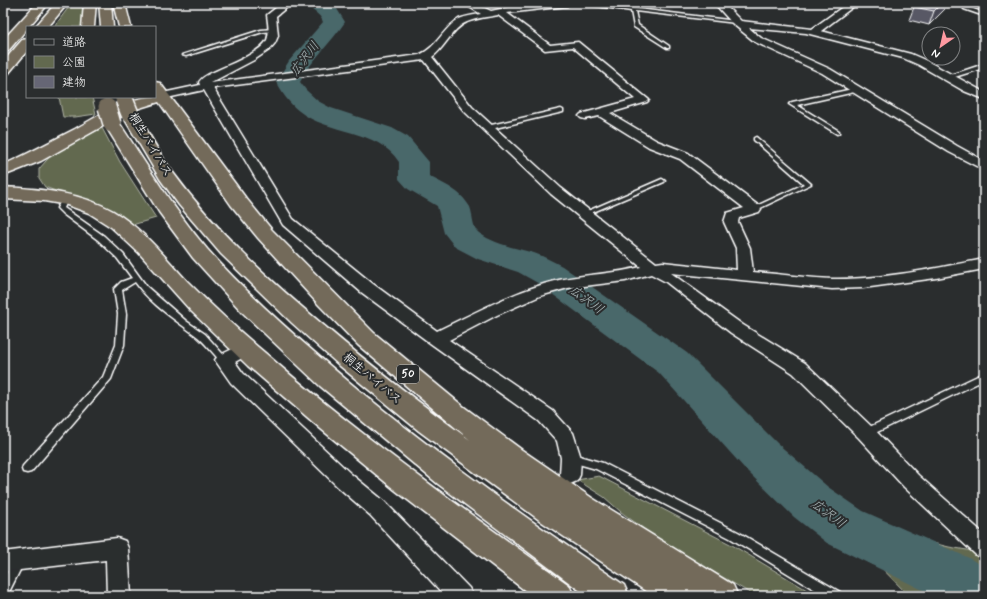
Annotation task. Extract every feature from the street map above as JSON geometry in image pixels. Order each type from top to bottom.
[{"type":"highway","points":[[3,48],[44,3]]},
{"type":"highway","points":[[42,26],[62,3]]},
{"type":"highway","points":[[88,26],[90,3]]},
{"type":"highway","points":[[105,3],[107,26]]},
{"type":"highway","points":[[119,3],[125,26]]},
{"type":"highway","points":[[3,71],[26,44]]},
{"type":"highway","name":"50","points":[[159,91],[238,201],[265,234],[366,339],[456,414],[512,458],[582,507],[722,596]]},
{"type":"highway","points":[[3,171],[35,157],[145,98]]},
{"type":"highway","name":"桐生バイパス","points":[[116,106],[149,184],[190,241],[269,325],[361,408],[427,462],[513,526],[613,596]]},
{"type":"highway","name":"桐生バイパス","points":[[116,106],[188,202],[248,270],[283,303],[386,391],[448,440],[535,502],[682,596]]},
{"type":"highway","points":[[35,157],[31,177],[35,188],[54,197],[100,211],[121,225],[194,301],[293,392],[342,433],[558,596]]},
{"type":"highway","points":[[3,193],[54,197]]},
{"type":"street","points":[[288,3],[271,15],[273,30],[270,43],[247,60],[205,80],[204,82],[288,222],[367,288],[436,340],[546,416],[566,438],[571,458],[570,475]]},
{"type":"street","points":[[467,3],[494,13],[548,48],[575,44],[643,100],[586,116]]},
{"type":"street","points":[[159,91],[207,86],[426,56],[440,47],[460,22],[494,13],[549,4],[567,3]]},
{"type":"street","points":[[718,3],[752,36],[768,45],[813,64],[953,149],[984,166]]},
{"type":"street","points":[[814,32],[854,3]]},
{"type":"street","points":[[737,23],[786,27],[814,32],[907,56],[984,96]]},
{"type":"street","points":[[426,56],[468,109],[556,191],[652,268],[671,279],[738,329],[799,368],[866,433],[911,481],[984,548]]},
{"type":"street","points":[[601,112],[654,144],[684,156],[754,209]]},
{"type":"street","points":[[745,276],[745,254],[743,242],[731,222],[732,216],[754,209]]},
{"type":"street","points":[[436,340],[509,303],[549,288],[580,281],[625,276],[652,268],[673,268],[832,284],[863,283],[936,273],[984,264]]},
{"type":"street","points":[[245,349],[224,360],[243,383],[344,480],[377,508],[461,596]]},
{"type":"street","points":[[11,561],[118,548],[117,563],[119,596]]},
{"type":"lane","points":[[578,3],[737,23]]},
{"type":"lane","points":[[965,3],[964,6],[966,8],[984,15]]},
{"type":"lane","points":[[633,10],[636,26],[667,47]]},
{"type":"lane","points":[[179,52],[186,57],[263,31],[273,30]]},
{"type":"lane","points":[[948,77],[984,66]]},
{"type":"lane","points":[[837,132],[792,104],[857,90]]},
{"type":"lane","points":[[487,128],[561,111]]},
{"type":"lane","points":[[754,209],[808,184],[756,139]]},
{"type":"lane","points":[[584,214],[662,181]]},
{"type":"lane","points":[[54,197],[60,208],[65,213],[101,238],[120,256],[135,279],[153,297],[183,323],[202,336],[224,360]]},
{"type":"lane","points":[[27,469],[107,379],[120,345],[122,314],[118,289],[124,284],[135,279]]},
{"type":"lane","points":[[866,433],[984,376]]},
{"type":"lane","points":[[571,458],[599,466],[734,535],[836,596]]},
{"type":"lane","points":[[3,592],[11,561]]},
{"type":"green space","points":[[83,3],[82,26],[55,26],[71,4]]},
{"type":"green space","points":[[59,98],[92,98],[96,114],[63,117]]},
{"type":"green space","points":[[102,128],[120,162],[156,218],[132,225],[112,210],[103,206],[45,187],[39,178],[39,169],[52,154]]},
{"type":"green space","points":[[710,392],[933,596],[909,596]]},
{"type":"green space","points":[[599,476],[732,545],[817,596],[755,596],[656,538],[621,512],[604,497],[577,480]]},
{"type":"green space","points":[[920,540],[973,551],[984,562],[984,589],[942,561],[920,551]]},
{"type":"building","points":[[918,3],[942,3],[934,11],[914,7]]},
{"type":"waterway","name":"広沢川","points":[[316,3],[327,11],[334,22],[298,66],[288,82],[297,96],[308,106],[322,114],[382,134],[399,143],[414,162],[414,179],[444,196],[452,204],[463,237],[482,248],[530,264],[549,274],[673,363],[761,456],[811,502],[845,527],[950,576],[965,585],[977,596]]},
{"type":"tunnel","points":[[561,596],[567,517]]}]
